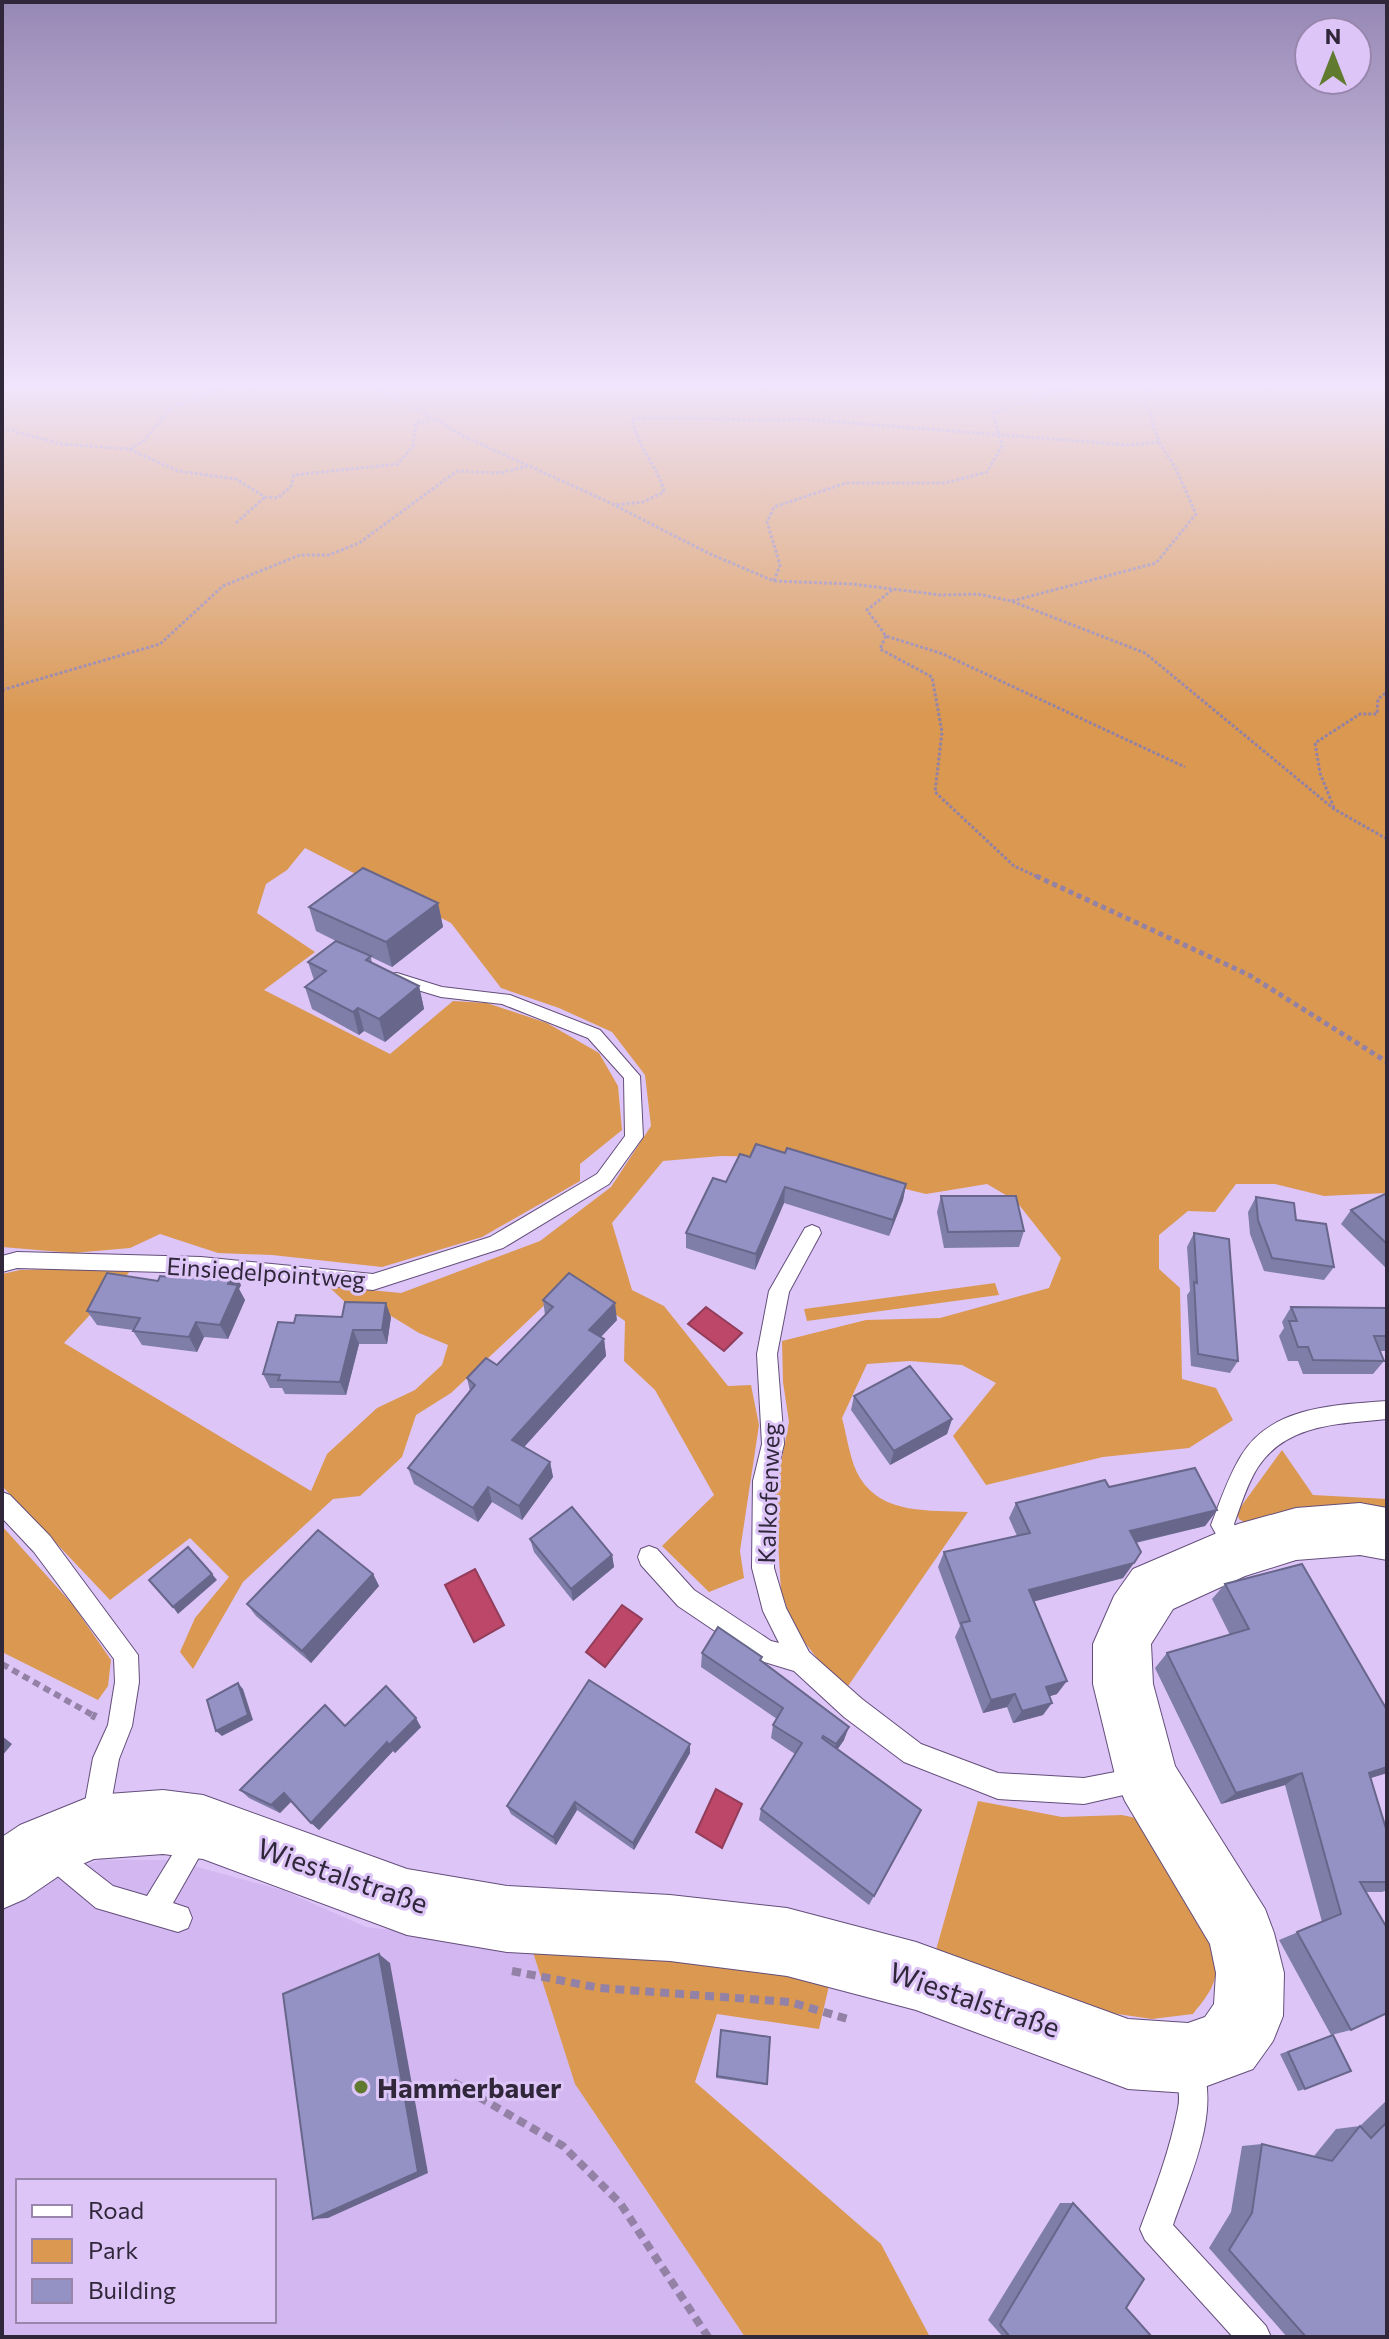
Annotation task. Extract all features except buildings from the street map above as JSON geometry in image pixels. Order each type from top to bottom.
[{"type":"street","name":"Wiestalstraße","points":[[46,1850],[163,1822],[203,1827],[407,1902],[507,1919],[670,1928],[787,1942],[916,1976],[1128,2054],[1188,2058],[1228,2044],[1248,2016],[1250,1973],[1241,1933],[1147,1779],[1123,1684],[1122,1644],[1134,1616],[1153,1589],[1238,1551],[1296,1534],[1360,1529],[1387,1534]]},
{"type":"lane","name":"Einsiedelpointweg","points":[[2,1264],[17,1260],[201,1265],[373,1282],[496,1243],[603,1179],[634,1137],[632,1076],[594,1034],[504,999],[441,992],[407,983],[383,972]]},
{"type":"lane","name":"Kalkofenweg","points":[[812,1233],[779,1291],[771,1321],[767,1367],[773,1444],[764,1481],[763,1568],[775,1611],[800,1661],[853,1708],[913,1753],[998,1786],[1084,1791],[1147,1779]]},
{"type":"lane","points":[[1238,1551],[1222,1525],[1254,1453],[1280,1428],[1315,1419],[1387,1410]]},
{"type":"lane","points":[[2,1502],[42,1544],[126,1655],[127,1682],[120,1726],[106,1758],[46,1850],[106,1898],[165,1915],[203,1827]]},
{"type":"lane","name":"Kalkofenweg","points":[[649,1557],[686,1598],[766,1652],[800,1661]]},
{"type":"lane","points":[[1188,2058],[1194,2104],[1180,2161],[1156,2229],[1255,2337]]},
{"type":"path","points":[[236,523],[265,497]]},
{"type":"path","points":[[2,690],[160,644],[223,586],[300,555],[329,555],[359,543],[421,497]]},
{"type":"path","points":[[598,497],[710,554],[774,581],[941,595],[978,594],[1011,601],[1145,653],[1334,809],[1387,839]]},
{"type":"path","points":[[615,505],[643,502],[653,497]]},
{"type":"path","points":[[774,581],[780,565],[767,522],[774,507],[804,497]]},
{"type":"path","points":[[1011,601],[1156,563],[1196,514],[1188,497]]},
{"type":"path","points":[[893,589],[867,610],[886,636],[943,654],[1185,767]]},
{"type":"path","points":[[886,636],[880,649],[932,677],[942,732],[935,792],[1014,866],[1249,975],[1387,1062]]},
{"type":"path","points":[[1334,809],[1320,773],[1315,743],[1360,714],[1377,714],[1378,699],[1387,692]]},
{"type":"path","points":[[2,1664],[88,1714],[120,1726]]},
{"type":"path","points":[[506,1970],[600,1988],[790,2002],[851,2020]]},
{"type":"path","points":[[453,2082],[563,2146],[620,2203],[708,2337]]},
{"type":"shaded area","points":[[706,1307],[742,1333],[724,1351],[688,1324]]},
{"type":"shaded area","points":[[475,1569],[504,1625],[474,1642],[445,1585]]},
{"type":"shaded area","points":[[622,1605],[642,1619],[605,1667],[586,1652]]},
{"type":"shaded area","points":[[716,1789],[742,1804],[722,1848],[696,1832]]},
{"type":"shaded area","points":[[100,1860],[172,1860],[282,1890],[366,1927],[531,1946],[575,2084],[745,2337],[2,2337],[2,1906],[39,1882]]},
{"type":"green space","points":[[2,497],[1387,497],[1387,1193],[1324,1196],[1275,1184],[1236,1184],[1215,1212],[1188,1211],[1159,1235],[1159,1269],[1180,1288],[1182,1379],[1216,1388],[1233,1420],[1189,1448],[1103,1457],[986,1485],[953,1436],[996,1383],[962,1365],[909,1361],[867,1364],[842,1418],[851,1457],[860,1478],[881,1499],[894,1504],[923,1510],[968,1512],[846,1689],[795,1630],[781,1591],[775,1493],[789,1422],[783,1382],[782,1341],[866,1320],[940,1318],[1049,1288],[1061,1258],[1016,1201],[987,1184],[926,1194],[774,1157],[721,1156],[663,1161],[612,1223],[632,1290],[664,1306],[728,1386],[751,1385],[759,1425],[740,1551],[744,1578],[709,1592],[662,1546],[714,1495],[655,1390],[624,1361],[625,1321],[569,1282],[451,1393],[416,1415],[402,1457],[360,1496],[333,1499],[243,1582],[193,1669],[180,1652],[195,1618],[229,1577],[190,1538],[110,1600],[2,1486],[2,1274],[20,1270],[134,1267],[64,1343],[311,1491],[327,1454],[377,1408],[415,1390],[442,1365],[448,1345],[419,1333],[378,1308],[344,1301],[328,1286],[401,1293],[540,1241],[611,1187],[651,1126],[645,1075],[612,1032],[559,1008],[501,988],[451,923],[305,848],[287,870],[266,884],[257,913],[315,952],[264,990],[390,1054],[453,1001],[487,1003],[547,1023],[599,1053],[618,1086],[622,1130],[580,1164],[580,1181],[482,1237],[382,1267],[272,1255],[218,1253],[160,1234],[130,1248],[73,1253],[2,1247]]},
{"type":"green space","points":[[995,1283],[999,1295],[807,1321],[804,1309]]},
{"type":"green space","points":[[1282,1450],[1313,1495],[1387,1499],[1387,1516],[1247,1524],[1239,1519],[1237,1512]]},
{"type":"green space","points":[[2,1526],[73,1605],[111,1660],[108,1686],[98,1700],[2,1652]]},
{"type":"green space","points":[[978,1801],[1062,1817],[1122,1815],[1145,1820],[1202,1912],[1215,1952],[1213,1983],[1193,2014],[1152,2019],[1104,2012],[934,1957]]},
{"type":"green space","points":[[531,1946],[831,1977],[819,2029],[717,2014],[695,2082],[881,2244],[930,2337],[745,2337],[575,2084]]},
{"type":"place","name":"Hammerbauer","points":[[361,2087]]}]
